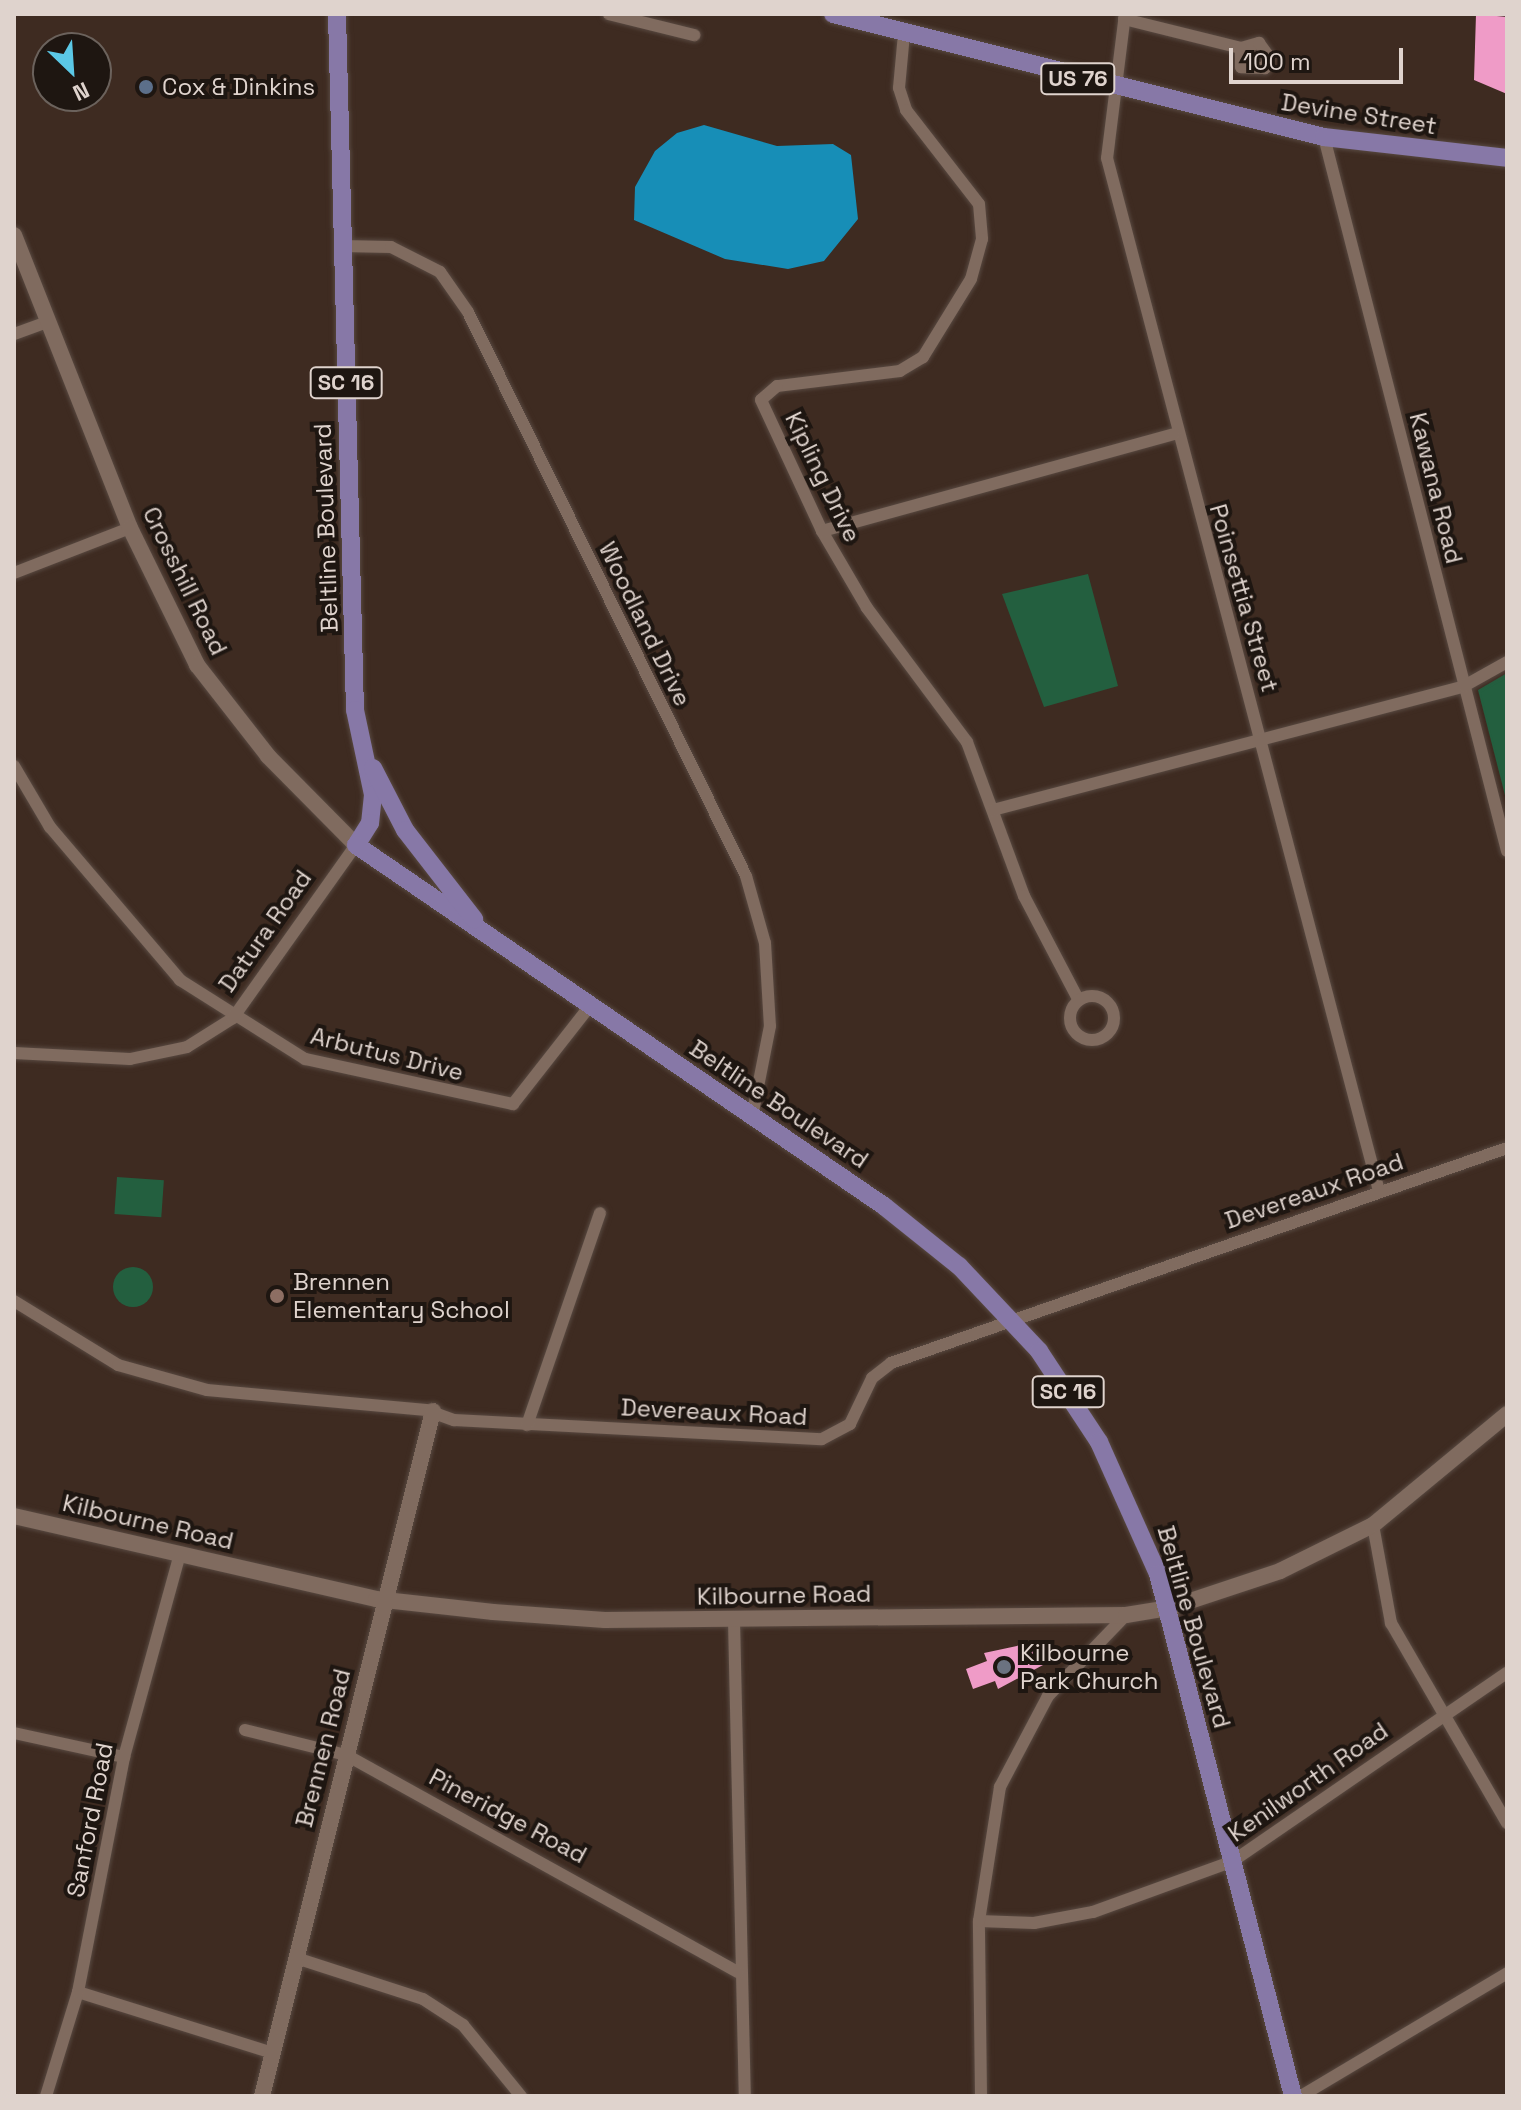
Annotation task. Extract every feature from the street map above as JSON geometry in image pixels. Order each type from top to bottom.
[{"type":"main road","name":"Beltline Boulevard","points":[[337,14],[355,710],[364,752]]},
{"type":"main road","name":"Devine Street","points":[[833,14],[1118,90],[1324,137],[1507,158]]},
{"type":"main road","name":"Datura Road","points":[[356,845],[370,823],[364,752]]},
{"type":"main road","name":"SC 16","points":[[364,752],[405,830],[488,937]]},
{"type":"main road","name":"Crosshill Road","points":[[356,845],[488,937]]},
{"type":"main road","name":"Beltline Boulevard","points":[[488,937],[589,1007],[753,1112],[923,1235],[1012,1320],[1099,1442],[1169,1608],[1293,2096]]},
{"type":"street","points":[[609,14],[694,35]]},
{"type":"street","points":[[672,28],[676,14]]},
{"type":"street","points":[[1125,16],[1241,48]]},
{"type":"street","name":"Poinsettia Street","points":[[1125,16],[1107,158],[1174,434],[1261,738],[1379,1191]]},
{"type":"street","name":"Kipling Drive","points":[[904,34],[899,88],[906,110],[971,186],[982,239],[971,279],[923,357],[900,371],[777,386],[761,400],[822,531],[890,642],[922,673],[967,742],[1024,896],[1078,999]]},
{"type":"street","name":"Kawana Road","points":[[1324,137],[1507,851]]},
{"type":"street","name":"Crosshill Road","points":[[14,235],[130,528],[197,665],[268,756],[356,845]]},
{"type":"street","name":"Woodland Drive","points":[[341,246],[391,247],[440,272],[468,312],[746,876],[765,943],[770,1026],[753,1112]]},
{"type":"street","points":[[14,334],[49,321]]},
{"type":"street","points":[[822,531],[1174,434]]},
{"type":"street","points":[[14,573],[130,528]]},
{"type":"street","points":[[993,810],[1464,686],[1507,662]]},
{"type":"street","name":"Arbutus Drive","points":[[14,766],[50,827],[180,980],[233,1018],[305,1059],[513,1104],[589,1007]]},
{"type":"street","name":"Datura Road","points":[[14,1053],[130,1059],[187,1047],[233,1018],[356,845]]},
{"type":"street","name":"Devereaux Road","points":[[14,1301],[118,1365],[176,1384],[433,1411],[454,1420],[822,1439],[850,1424],[883,1367],[1507,1148]]},
{"type":"street","points":[[527,1425],[600,1213]]},
{"type":"street","name":"Brennen Road","points":[[262,2096],[433,1411]]},
{"type":"street","name":"Kilbourne Road","points":[[14,1516],[385,1600],[549,1617],[734,1620],[1126,1615],[1169,1608],[1280,1571],[1373,1525],[1507,1414]]},
{"type":"street","points":[[1373,1525],[1391,1623],[1507,1823]]},
{"type":"street","name":"Sanford Road","points":[[46,2096],[78,1992],[124,1757],[180,1553]]},
{"type":"street","points":[[981,2096],[979,1921],[1000,1787],[1048,1696],[1126,1615]]},
{"type":"street","points":[[734,1620],[738,1972],[745,2096]]},
{"type":"street","name":"Kenilworth Road","points":[[979,1921],[1034,1923],[1093,1912],[1233,1861],[1507,1673]]},
{"type":"street","name":"Pineridge Road","points":[[245,1730],[346,1755],[738,1972]]},
{"type":"street","points":[[14,1733],[124,1757]]},
{"type":"street","points":[[296,1958],[423,1999],[463,2025],[521,2096]]},
{"type":"street","points":[[1301,2096],[1507,1973]]},
{"type":"street","points":[[78,1992],[273,2053]]},
{"type":"green space","points":[[1088,574],[1118,686],[1044,707],[1002,594]]},
{"type":"green space","points":[[1507,673],[1507,803],[1478,690]]},
{"type":"green space","points":[[117,1177],[164,1180],[161,1217],[114,1214]]},
{"type":"green space","points":[[133,1267],[147,1273],[153,1287],[147,1301],[133,1307],[119,1301],[113,1287],[119,1273]]},
{"type":"water","points":[[704,125],[777,146],[833,144],[851,155],[858,219],[824,261],[788,269],[725,259],[634,220],[635,187],[655,151],[677,133]]},
{"type":"building","points":[[1476,14],[1507,17],[1507,94],[1474,80]]},
{"type":"building","name":"Kilbourne Park Church","points":[[1035,1642],[1043,1665],[998,1689],[995,1681],[973,1689],[966,1669],[987,1661],[984,1653]]},
{"type":"place","name":"Cox & Dinkins","points":[[146,87]]},
{"type":"place","name":"Brennen Elementary School","points":[[277,1296]]},
{"type":"place","name":"Kilbourne Park Church","points":[[1004,1667]]}]
